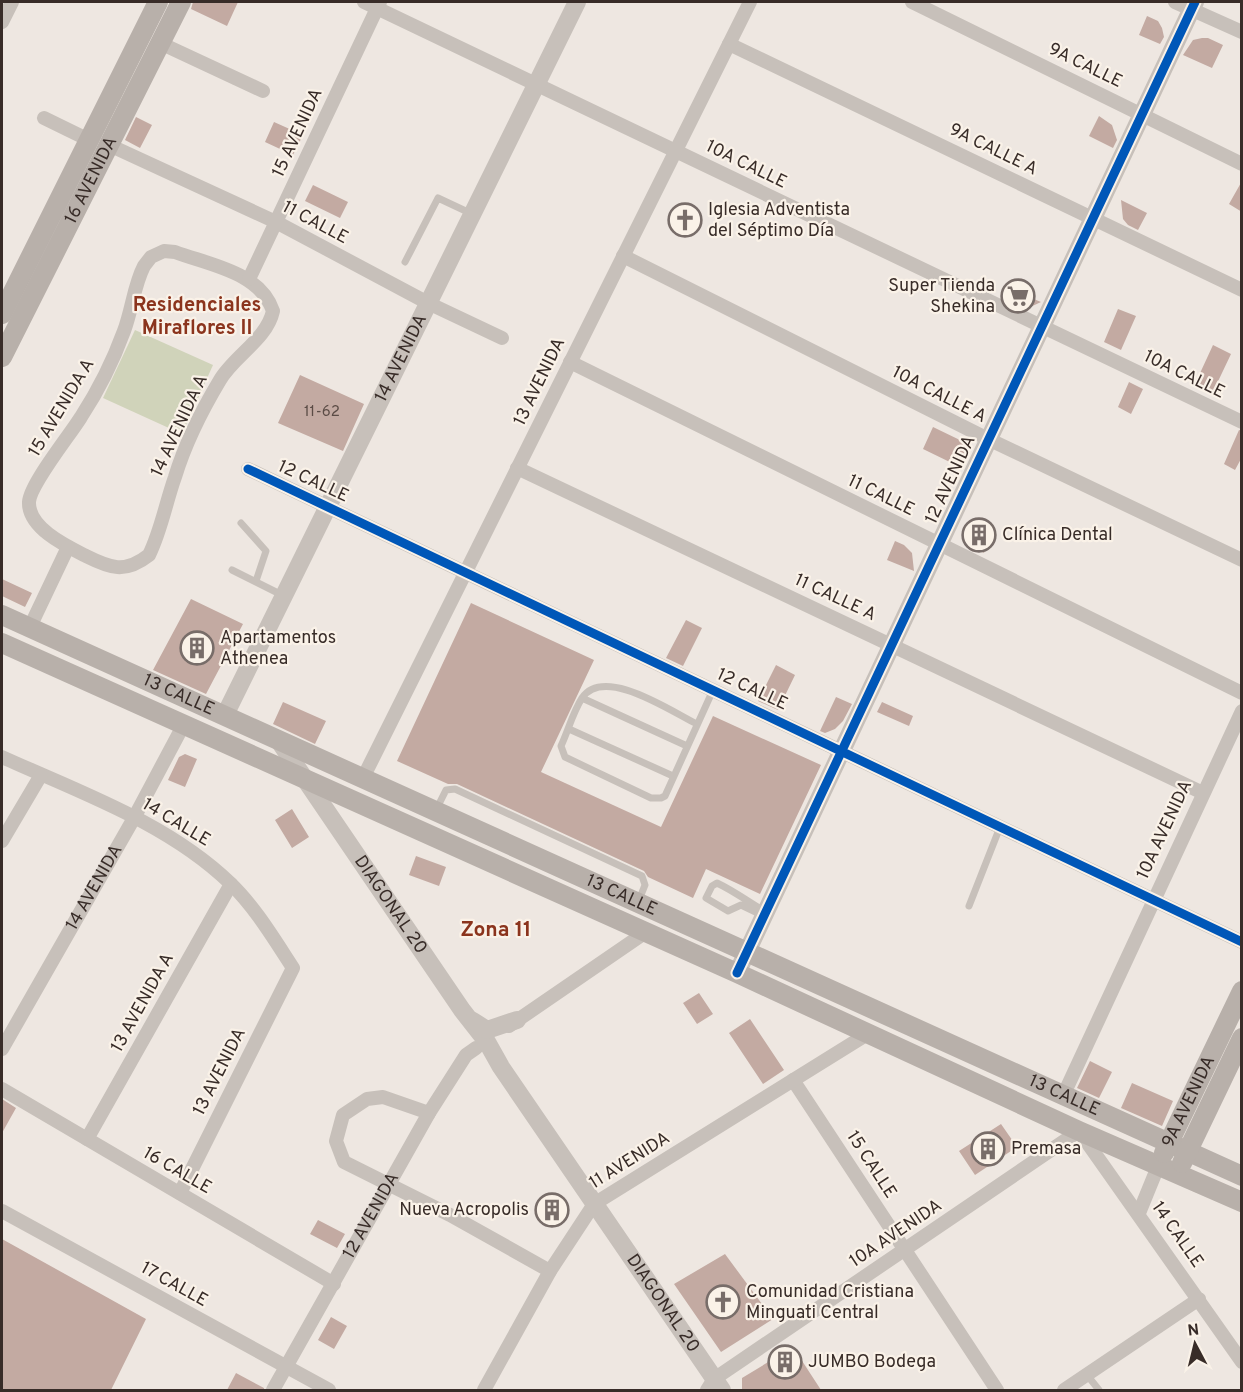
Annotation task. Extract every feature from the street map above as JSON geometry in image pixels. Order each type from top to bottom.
[{"type":"main road","name":"16 AVENIDA","points":[[2,314],[158,2]]},
{"type":"main road","name":"16 AVENIDA","points":[[2,357],[181,2]]},
{"type":"main road","name":"13 CALLE","points":[[2,615],[747,950],[1242,1176]]},
{"type":"main road","name":"13 CALLE","points":[[2,643],[737,973],[1079,1131],[1242,1202]]},
{"type":"main road","name":"9A AVENIDA","points":[[1159,1164],[1242,991]]},
{"type":"main road","name":"9A AVENIDA","points":[[1178,1173],[1242,1038]]},
{"type":"street","points":[[2,22],[12,2]]},
{"type":"street","name":"14 AVENIDA","points":[[225,715],[577,2]]},
{"type":"street","name":"13 AVENIDA","points":[[363,778],[750,2]]},
{"type":"street","name":"9A CALLE","points":[[912,2],[1242,164]]},
{"type":"street","points":[[1175,2],[1194,5],[1242,32]]},
{"type":"street","name":"10A CALLE","points":[[374,4],[675,151],[1242,422]]},
{"type":"street","name":"15 AVENIDA","points":[[249,279],[374,4]]},
{"type":"street","name":"12 AVENIDA","points":[[737,973],[1194,5]]},
{"type":"street","points":[[160,43],[263,91]]},
{"type":"street","name":"9A CALLE A","points":[[729,44],[1242,290]]},
{"type":"street","points":[[44,118],[89,140]]},
{"type":"street","name":"11 CALLE","points":[[109,145],[276,222],[428,303],[501,338]]},
{"type":"street","name":"15 AVENIDA A","points":[[68,547],[35,521],[30,510],[34,486],[82,415],[110,364],[124,332],[142,271],[151,258],[164,251],[175,252],[249,279]]},
{"type":"street","name":"10A CALLE A","points":[[623,256],[988,440],[1242,561]]},
{"type":"street","name":"14 AVENIDA A","points":[[68,547],[110,568],[136,563],[148,555],[153,547],[179,465],[220,380],[237,357],[268,324],[273,312],[264,292],[249,279]]},
{"type":"street","name":"11 CALLE","points":[[570,362],[1242,693]]},
{"type":"street","name":"11 CALLE A","points":[[518,468],[1203,793]]},
{"type":"street","name":"12 CALLE","points":[[248,469],[1242,942]]},
{"type":"street","points":[[30,627],[68,547]]},
{"type":"street","name":"10A AVENIDA","points":[[1063,1096],[1152,899],[1242,711]]},
{"type":"street","name":"14 AVENIDA","points":[[2,1049],[135,818],[184,724]]},
{"type":"street","name":"DIAGONAL 20","points":[[279,741],[296,775],[482,1045],[501,1067],[714,1387]]},
{"type":"street","name":"14 CALLE","points":[[2,757],[135,818],[201,858],[231,884],[264,924],[293,968]]},
{"type":"street","points":[[2,841],[41,775]]},
{"type":"street","name":"DIAGONAL 20","points":[[296,775],[462,1010],[482,1045]]},
{"type":"street","name":"13 AVENIDA A","points":[[87,1139],[231,884]]},
{"type":"street","name":"12 AVENIDA","points":[[273,1390],[429,1113],[466,1055],[646,933]]},
{"type":"street","name":"13 AVENIDA","points":[[180,1193],[293,968]]},
{"type":"street","points":[[462,1010],[482,1029],[487,1030],[517,1020]]},
{"type":"street","name":"11 AVENIDA","points":[[484,1390],[550,1271],[594,1204],[869,1033]]},
{"type":"street","name":"15 CALLE","points":[[793,1080],[997,1390]]},
{"type":"street","name":"16 CALLE","points":[[2,1089],[334,1284]]},
{"type":"street","points":[[429,1113],[383,1097],[367,1099],[343,1115],[336,1141],[344,1162],[450,1215],[550,1271]]},
{"type":"street","name":"10A AVENIDA","points":[[714,1387],[905,1250],[1079,1131]]},
{"type":"street","name":"14 CALLE","points":[[1079,1131],[1242,1362]]},
{"type":"street","name":"9A AVENIDA","points":[[1139,1213],[1159,1164]]},
{"type":"street","name":"17 CALLE","points":[[2,1211],[329,1390]]},
{"type":"street","points":[[1064,1390],[1199,1299]]},
{"type":"lane","points":[[405,262],[438,198],[472,215]]},
{"type":"lane","points":[[242,523],[266,551],[256,581]]},
{"type":"lane","points":[[232,570],[284,596]]},
{"type":"lane","points":[[697,724],[621,687],[601,687],[582,698],[561,746],[565,757],[651,798],[662,798],[665,796],[713,690]]},
{"type":"lane","points":[[582,698],[687,746]]},
{"type":"lane","points":[[569,729],[673,776]]},
{"type":"lane","points":[[436,810],[446,790],[455,789],[642,876],[645,885],[638,901]]},
{"type":"lane","points":[[969,906],[1000,827]]},
{"type":"lane","points":[[717,883],[738,893],[764,914],[741,905],[728,911],[707,901],[706,898],[712,886],[717,883]]},
{"type":"lane","points":[[1087,1375],[1099,1390]]},
{"type":"green space","points":[[135,330],[213,365],[182,434],[103,398]]},
{"type":"building","points":[[193,2],[238,2],[227,26],[191,9]]},
{"type":"building","points":[[1147,16],[1158,21],[1162,28],[1164,37],[1160,44],[1139,35]]},
{"type":"building","points":[[1208,38],[1223,45],[1212,68],[1183,55],[1193,40]]},
{"type":"building","points":[[1099,116],[1112,125],[1117,140],[1113,148],[1089,136]]},
{"type":"building","points":[[136,117],[152,125],[140,148],[125,140]]},
{"type":"building","points":[[274,122],[303,135],[293,155],[265,142]]},
{"type":"building","points":[[1242,181],[1242,212],[1229,204]]},
{"type":"building","points":[[313,185],[348,202],[340,218],[305,201]]},
{"type":"building","points":[[1121,200],[1147,213],[1138,230],[1128,225],[1123,219]]},
{"type":"building","name":"Super Tienda Shekina","points":[[1014,291],[1041,302],[1026,309],[1009,301]]},
{"type":"building","points":[[1118,309],[1136,316],[1121,350],[1104,342]]},
{"type":"building","points":[[1213,345],[1231,354],[1212,394],[1195,384]]},
{"type":"building","points":[[300,375],[364,404],[343,451],[278,423]]},
{"type":"building","points":[[1129,382],[1143,389],[1131,414],[1118,407]]},
{"type":"building","points":[[933,427],[964,442],[968,450],[960,467],[923,449]]},
{"type":"building","points":[[1239,430],[1242,431],[1242,457],[1235,470],[1224,464]]},
{"type":"building","name":"Clínica Dental","points":[[969,521],[993,531],[984,553],[968,544],[965,530]]},
{"type":"building","points":[[895,541],[904,545],[912,553],[914,571],[887,560]]},
{"type":"building","points":[[2,579],[32,593],[25,607],[2,596]]},
{"type":"building","name":"Apartamentos Athenea","points":[[191,599],[243,624],[206,694],[153,670]]},
{"type":"building","points":[[471,603],[594,660],[541,772],[661,827],[713,716],[821,765],[760,894],[706,869],[693,898],[648,877],[644,871],[457,784],[448,784],[397,761]]},
{"type":"building","points":[[686,620],[702,628],[683,666],[666,658]]},
{"type":"building","points":[[776,665],[795,675],[778,710],[758,701]]},
{"type":"building","points":[[836,697],[852,704],[843,721],[835,729],[825,733],[820,731]]},
{"type":"building","points":[[283,702],[326,721],[315,744],[273,724]]},
{"type":"building","points":[[882,702],[913,716],[909,726],[877,712]]},
{"type":"building","points":[[185,754],[197,759],[185,787],[168,780],[179,757]]},
{"type":"building","points":[[292,809],[309,837],[292,848],[275,820]]},
{"type":"building","points":[[416,856],[446,867],[439,886],[409,875]]},
{"type":"building","points":[[699,993],[713,1014],[697,1024],[683,1003]]},
{"type":"building","points":[[750,1019],[784,1070],[763,1084],[729,1033]]},
{"type":"building","points":[[1090,1061],[1112,1072],[1099,1098],[1077,1088]]},
{"type":"building","points":[[1132,1083],[1173,1101],[1162,1126],[1121,1108]]},
{"type":"building","points":[[2,1099],[16,1108],[2,1133]]},
{"type":"building","name":"Premasa","points":[[1001,1124],[1017,1147],[975,1175],[959,1151]]},
{"type":"building","name":"Nueva Acropolis","points":[[550,1195],[567,1207],[554,1224],[538,1212]]},
{"type":"building","points":[[318,1220],[345,1234],[337,1248],[310,1234]]},
{"type":"building","points":[[2,1239],[146,1319],[111,1390],[2,1390]]},
{"type":"building","name":"Comunidad Cristiana Minguati Central","points":[[725,1254],[773,1319],[721,1352],[674,1284]]},
{"type":"building","points":[[331,1317],[347,1326],[334,1349],[318,1340]]},
{"type":"building","name":"JUMBO Bodega","points":[[793,1347],[821,1390],[742,1390],[742,1378]]},
{"type":"building","points":[[236,1373],[264,1388],[264,1390],[227,1390]]},
{"type":"cycle path","points":[[737,973],[1195,2]]},
{"type":"cycle path","points":[[248,469],[1242,942]]},
{"type":"place","name":"Iglesia Adventista del Séptimo Día","points":[[685,220]]},
{"type":"place","name":"Super Tienda Shekina","points":[[1018,296]]},
{"type":"place","name":"Clínica Dental","points":[[979,535]]},
{"type":"place","name":"Apartamentos Athenea","points":[[197,648]]},
{"type":"place","name":"Premasa","points":[[988,1149]]},
{"type":"place","name":"Nueva Acropolis","points":[[552,1210]]},
{"type":"place","name":"Comunidad Cristiana Minguati Central","points":[[723,1302]]},
{"type":"place","name":"JUMBO Bodega","points":[[785,1362]]},
{"type":"district","name":"Residenciales Miraflores II","points":[[197,318]]},
{"type":"district","name":"Zona 11","points":[[496,930]]}]
